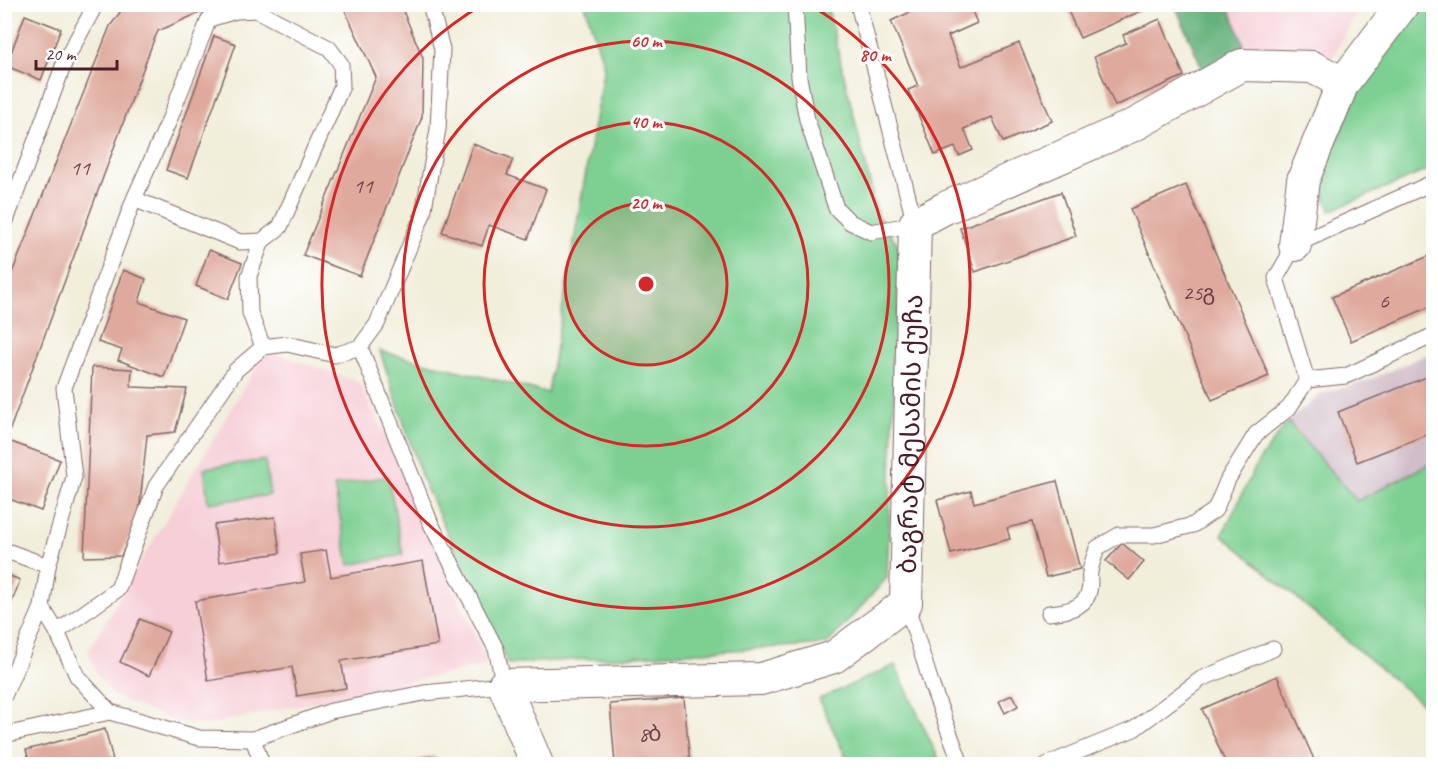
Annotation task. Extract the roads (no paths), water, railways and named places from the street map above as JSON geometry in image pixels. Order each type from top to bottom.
[{"type":"street","points":[[1295,245],[1303,180],[1343,83],[1402,4]]},
{"type":"street","points":[[915,224],[945,208],[1136,124],[1242,65],[1312,67],[1343,83]]},
{"type":"street","name":"ბაგრატ მესამის ქუჩა","points":[[504,685],[761,679],[834,657],[906,603],[915,224]]},
{"type":"street","points":[[504,685],[537,765]]},
{"type":"lane","points":[[4,225],[65,61],[96,4]]},
{"type":"lane","points":[[57,632],[118,589],[156,486],[236,370],[263,347],[287,344],[335,355],[360,347],[377,324],[423,214],[438,129],[442,49],[430,4]]},
{"type":"lane","points":[[795,4],[799,76],[807,120],[836,208],[850,222],[871,232],[915,224],[858,4]]},
{"type":"lane","points":[[4,696],[42,608],[48,566],[74,477],[64,388],[134,200],[168,123],[209,19],[236,11],[256,10],[329,48],[341,64],[342,86],[280,227],[262,241],[249,276],[250,313],[263,347]]},
{"type":"lane","points":[[1049,612],[1061,612],[1073,608],[1082,603],[1089,594],[1090,572],[1097,548],[1119,535],[1154,535],[1193,525],[1215,510],[1228,479],[1256,434],[1289,408],[1307,380],[1276,278],[1295,245],[1434,182]]},
{"type":"lane","points":[[134,200],[240,242],[262,241]]},
{"type":"lane","points":[[1307,380],[1346,376],[1434,335]]},
{"type":"lane","points":[[4,735],[110,712],[199,738],[253,739],[331,711],[424,693],[504,685],[496,649],[430,524],[360,347]]},
{"type":"lane","points":[[4,550],[48,566]]},
{"type":"lane","points":[[906,603],[932,686],[961,765]]},
{"type":"lane","points":[[42,608],[57,632],[77,676],[110,712]]},
{"type":"lane","points":[[1048,765],[1134,729],[1201,679],[1273,649]]},
{"type":"lane","points":[[253,739],[262,765]]}]
